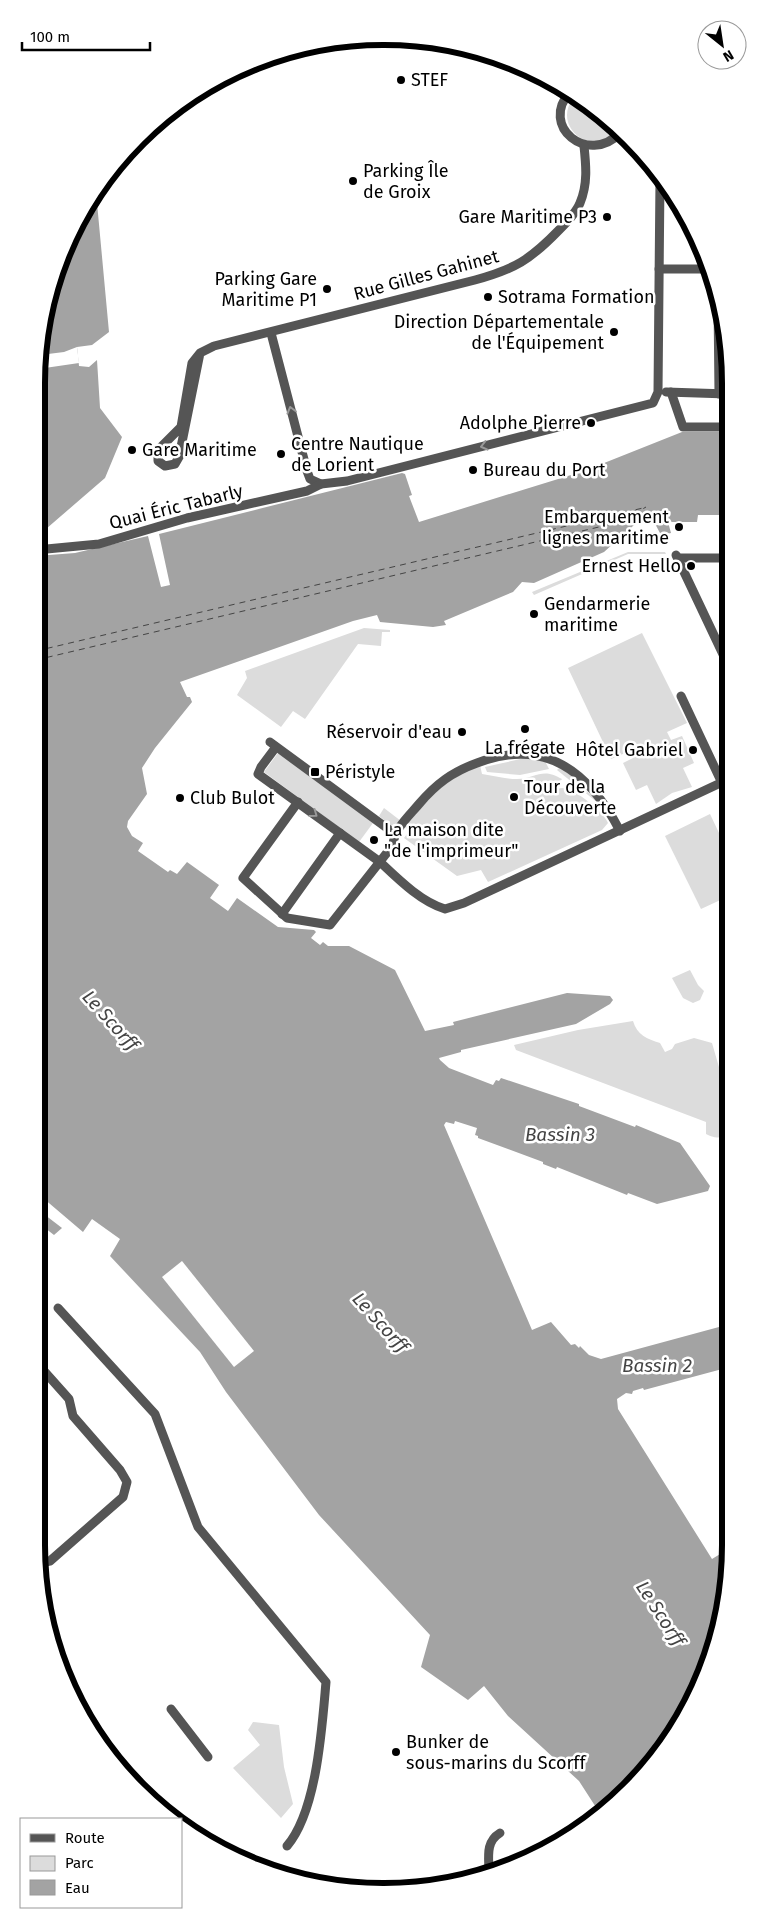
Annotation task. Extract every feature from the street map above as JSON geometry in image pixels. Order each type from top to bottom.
[{"type":"street","points":[[566,98],[560,110],[561,124],[570,136],[584,146],[603,144],[615,137]]},
{"type":"street","name":"Rue Gilles Gahinet","points":[[200,353],[214,346],[475,280],[517,266],[542,248],[570,218],[580,204],[586,179],[584,146]]},
{"type":"street","points":[[660,188],[658,392],[722,394]]},
{"type":"street","points":[[659,269],[702,269]]},
{"type":"street","points":[[271,333],[307,471],[310,479],[321,484]]},
{"type":"street","points":[[200,353],[179,457],[175,464],[165,466],[158,460],[158,450],[182,427],[192,363],[200,353]]},
{"type":"street","name":"Quai Éric Tabarly","points":[[45,549],[99,544],[187,518],[307,491],[321,484],[347,480],[643,407],[653,403],[658,392]]},
{"type":"street","points":[[671,392],[683,427],[722,427]]},
{"type":"street","points":[[722,558],[677,556],[722,650]]},
{"type":"street","points":[[681,696],[722,775]]},
{"type":"street","points":[[395,834],[273,745],[261,767],[254,771],[380,862],[395,876],[430,902],[445,909],[464,903],[722,782]]},
{"type":"street","points":[[298,802],[243,878],[287,918],[330,926],[393,845],[395,834],[433,787],[456,771],[494,756],[528,753],[552,760],[572,770],[593,790],[608,809],[620,831]]},
{"type":"street","points":[[282,914],[340,833]]},
{"type":"street","points":[[58,1308],[155,1414],[198,1528],[326,1682],[321,1739],[312,1782],[302,1822],[287,1846]]},
{"type":"street","points":[[45,1372],[69,1399],[73,1416],[120,1470],[127,1482],[123,1497],[50,1561],[46,1562]]},
{"type":"street","points":[[171,1709],[208,1757]]},
{"type":"street","points":[[490,1866],[489,1847],[491,1839],[500,1833]]},
{"type":"green space","points":[[572,102],[612,134],[606,139],[596,142],[585,140],[576,135],[570,127],[567,117],[569,106]]},
{"type":"green space","points":[[628,552],[665,552],[666,554],[628,554],[534,595],[532,592]]},
{"type":"green space","points":[[364,628],[390,630],[390,632],[382,632],[381,646],[358,644],[305,719],[293,711],[281,727],[237,695],[247,678],[245,671]]},
{"type":"green space","points":[[642,633],[687,723],[667,732],[671,740],[682,736],[694,763],[683,768],[692,787],[672,793],[656,804],[647,785],[636,790],[623,763],[633,758],[630,751],[611,759],[568,668]]},
{"type":"green space","points":[[278,753],[373,823],[359,842],[264,772]]},
{"type":"green space","points":[[525,758],[544,759],[549,769],[520,775],[487,772],[485,767]]},
{"type":"green space","points":[[480,765],[482,774],[504,778],[517,779],[544,773],[562,779],[559,783],[549,786],[544,792],[548,795],[558,789],[564,788],[569,790],[582,797],[601,813],[608,823],[602,830],[488,882],[481,870],[457,876],[404,838],[409,831],[405,827],[422,806],[446,784]]},
{"type":"green space","points":[[560,767],[570,775],[603,807],[557,770]]},
{"type":"green space","points":[[384,808],[401,821],[395,829],[379,816]]},
{"type":"green space","points":[[710,814],[722,839],[722,899],[701,909],[665,836]]},
{"type":"green space","points":[[690,970],[698,985],[704,991],[700,1000],[693,1003],[683,998],[672,978]]},
{"type":"green space","points":[[633,1021],[640,1033],[660,1043],[665,1052],[672,1049],[675,1044],[694,1038],[712,1043],[721,1074],[722,1136],[714,1137],[706,1134],[706,1122],[516,1050],[514,1045],[578,1030]]},
{"type":"green space","points":[[253,1722],[279,1725],[284,1767],[293,1804],[281,1818],[233,1768],[260,1745],[248,1730]]},
{"type":"water","points":[[97,203],[109,332],[92,345],[77,347],[79,366],[89,367],[97,360],[100,408],[122,437],[105,478],[45,530],[45,384],[48,339],[63,275],[80,234]]},
{"type":"water","points":[[682,432],[722,432],[722,515],[698,515],[697,522],[668,522],[671,533],[661,535],[651,516],[643,517],[604,552],[534,583],[522,582],[513,592],[444,621],[446,625],[433,627],[380,622],[377,615],[353,621],[180,682],[187,697],[190,697],[192,702],[155,748],[142,768],[147,794],[128,821],[127,827],[132,836],[143,843],[138,851],[168,872],[170,870],[177,874],[187,862],[219,885],[210,898],[228,911],[237,898],[278,927],[314,930],[316,932],[311,938],[320,945],[323,942],[328,946],[349,946],[395,970],[425,1031],[454,1025],[453,1022],[567,993],[610,996],[613,1000],[610,1004],[576,1024],[461,1050],[461,1052],[439,1058],[449,1068],[493,1085],[496,1080],[499,1081],[501,1078],[579,1104],[579,1106],[635,1127],[636,1125],[680,1143],[710,1186],[708,1191],[657,1204],[628,1193],[627,1195],[557,1167],[556,1169],[543,1164],[543,1162],[478,1138],[475,1135],[477,1128],[455,1121],[454,1124],[446,1122],[444,1125],[532,1330],[551,1322],[571,1345],[575,1344],[579,1348],[580,1346],[589,1355],[601,1359],[722,1326],[722,1369],[644,1390],[643,1388],[633,1391],[632,1394],[626,1393],[617,1399],[618,1409],[712,1559],[722,1553],[721,1567],[715,1611],[704,1653],[677,1714],[638,1768],[596,1808],[579,1781],[508,1716],[484,1686],[468,1700],[421,1667],[430,1635],[319,1515],[226,1392],[200,1352],[110,1256],[120,1239],[92,1219],[83,1232],[45,1200],[45,555],[75,553],[148,536],[161,587],[170,585],[159,534],[402,473],[405,474],[412,495],[409,496],[419,522],[584,471]]},
{"type":"water","points":[[45,1215],[62,1228],[54,1235],[45,1228]]},
{"type":"pier","points":[[77,347],[79,363],[46,368],[47,354],[64,352]]},
{"type":"pier","points":[[182,1261],[254,1351],[234,1367],[162,1277]]},
{"type":"ferry route","points":[[45,658],[620,522],[646,507]]},
{"type":"ferry route","points":[[45,649],[643,508]]},
{"type":"place","name":"STEF","points":[[401,80]]},
{"type":"place","name":"Parking Île de Groix","points":[[353,181]]},
{"type":"place","name":"Gare Maritime P3","points":[[607,217]]},
{"type":"place","name":"Parking Gare Maritime P1","points":[[327,289]]},
{"type":"place","name":"Sotrama Formation","points":[[488,297]]},
{"type":"place","name":"Direction Départementale de l'Équipement","points":[[614,332]]},
{"type":"place","name":"Adolphe Pierre","points":[[591,423]]},
{"type":"place","name":"Gare Maritime","points":[[132,450]]},
{"type":"place","name":"Centre Nautique de Lorient","points":[[281,454]]},
{"type":"place","name":"Bureau du Port","points":[[473,470]]},
{"type":"place","name":"Embarquement lignes maritime","points":[[679,527]]},
{"type":"place","name":"Ernest Hello","points":[[691,566]]},
{"type":"place","name":"Gendarmerie maritime","points":[[534,614]]},
{"type":"place","name":"La frégate","points":[[525,729]]},
{"type":"place","name":"Réservoir d'eau","points":[[462,732]]},
{"type":"place","name":"Hôtel Gabriel","points":[[693,750]]},
{"type":"place","name":"Péristyle","points":[[315,772]]},
{"type":"place","name":"Tour de la Découverte","points":[[514,797]]},
{"type":"place","name":"Club Bulot","points":[[180,798]]},
{"type":"place","name":"La maison dite \"de l'imprimeur\"","points":[[374,840]]},
{"type":"place","name":"Bunker de sous-marins du Scorff","points":[[396,1752]]},
{"type":"water label","name":"Le Scorff","points":[[111,1020]]},
{"type":"water label","name":"Bassin 3","points":[[560,1134]]},
{"type":"water label","name":"Le Scorff","points":[[381,1322]]},
{"type":"water label","name":"Bassin 2","points":[[657,1365]]},
{"type":"water label","name":"Le Scorff","points":[[661,1613]]}]
